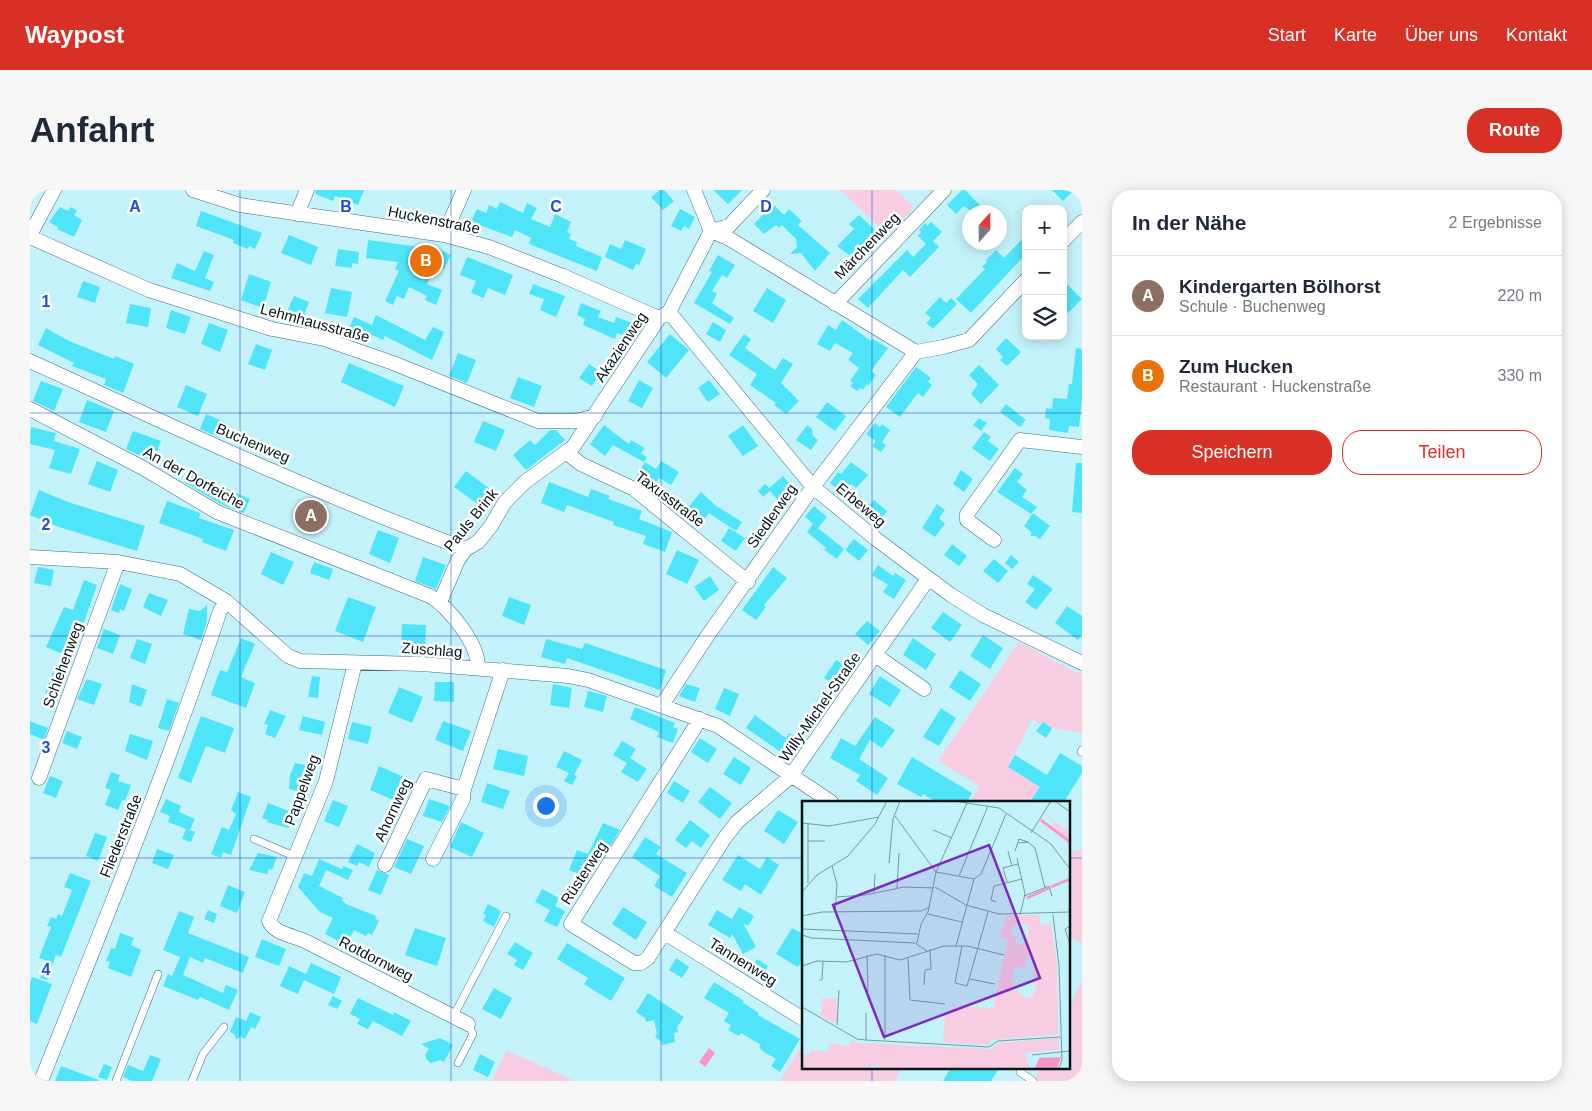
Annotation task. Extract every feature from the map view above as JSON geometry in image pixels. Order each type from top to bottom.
[{"type":"street","points":[[30,236],[54,190]]},
{"type":"street","name":"Huckenstraße","points":[[192,190],[240,206],[444,235],[489,247],[664,315]]},
{"type":"street","points":[[296,214],[307,190]]},
{"type":"street","points":[[444,235],[464,190]]},
{"type":"street","points":[[694,190],[707,226],[711,231],[728,238],[916,352],[943,348],[969,340],[1022,284]]},
{"type":"street","points":[[711,231],[729,226],[763,190]]},
{"type":"street","name":"Märchenweg","points":[[835,304],[944,190]]},
{"type":"street","points":[[1067,237],[1082,222]]},
{"type":"street","name":"Akazienweg","points":[[567,453],[595,416],[664,315],[711,231]]},
{"type":"street","name":"Lehmhausstraße","points":[[30,236],[149,290],[272,329],[324,339],[393,363],[538,421],[576,421],[595,416]]},
{"type":"street","name":"Erbeweg","points":[[664,315],[814,487],[928,579],[983,615],[1082,663]]},
{"type":"street","name":"Siedlerweg","points":[[662,705],[708,635],[748,582],[814,487],[916,352]]},
{"type":"street","name":"Buchenweg","points":[[30,361],[231,452],[466,549]]},
{"type":"street","name":"An der Dorfeiche","points":[[30,409],[143,468],[217,512],[440,602]]},
{"type":"street","points":[[994,540],[967,520],[967,514],[1020,440],[1082,447]]},
{"type":"street","name":"Pauls Brink","points":[[440,602],[454,568],[466,549],[478,542],[491,526],[505,502],[525,482],[567,453]]},
{"type":"street","name":"Taxusstraße","points":[[567,453],[581,464],[634,488],[748,582]]},
{"type":"street","name":"Zuschlag","points":[[30,557],[118,562],[180,574],[226,601],[288,656],[308,663],[422,664],[568,676],[588,680],[700,719],[737,737],[790,776],[829,801]]},
{"type":"street","name":"Schlehenweg","points":[[39,778],[118,562]]},
{"type":"street","name":"Willy-Michel-Straße","points":[[790,776],[928,579]]},
{"type":"street","name":"Fliederstraße","points":[[41,1081],[163,774],[192,696],[220,611],[226,601]]},
{"type":"street","points":[[440,602],[478,654],[478,668]]},
{"type":"street","name":"Willy-Michel-Straße","points":[[875,655],[924,689]]},
{"type":"street","name":"Pappelweg","points":[[270,924],[269,916],[326,781],[355,663]]},
{"type":"street","points":[[434,858],[463,799],[464,789],[503,670]]},
{"type":"street","name":"Rüsterweg","points":[[700,719],[571,924],[634,963],[641,963],[648,958],[665,934],[712,857],[737,822],[790,776]]},
{"type":"street","name":"Ahornweg","points":[[385,865],[426,779],[464,789]]},
{"type":"street","name":"Rotdornweg","points":[[270,924],[279,931],[324,950],[468,1024]]},
{"type":"street","name":"Tannenweg","points":[[665,934],[802,1017]]},
{"type":"lane","points":[[254,839],[294,856]]},
{"type":"lane","points":[[453,1017],[506,916]]},
{"type":"lane","points":[[116,1081],[158,974]]},
{"type":"lane","points":[[458,1063],[473,1034],[468,1024]]},
{"type":"lane","points":[[192,1081],[203,1054],[224,1028]]},
{"type":"lane","points":[[1020,1072],[1033,1081]]},
{"type":"shaded area","points":[[840,190],[896,190],[914,207],[888,235]]},
{"type":"shaded area","points":[[1019,642],[1075,672],[1082,673],[1082,733],[1052,728],[1043,722],[1041,724],[1032,719],[1008,767],[1040,787],[1031,801],[970,801],[980,786],[938,761]]},
{"type":"shaded area","points":[[1082,847],[1082,943],[1070,937],[1070,852],[1080,851]]},
{"type":"shaded area","points":[[1082,980],[1082,1081],[1035,1081],[1040,1068],[1070,1068],[1070,1006]]},
{"type":"shaded area","points":[[802,1046],[802,1068],[901,1068],[895,1081],[780,1081]]},
{"type":"shaded area","points":[[709,1048],[715,1053],[705,1067],[699,1062]]},
{"type":"shaded area","points":[[506,1050],[575,1081],[492,1081]]},
{"type":"building","points":[[316,190],[364,190],[358,205],[335,196],[333,201],[315,194]]},
{"type":"building","points":[[660,190],[664,190],[674,201],[663,210],[651,197]]},
{"type":"building","points":[[713,190],[742,190],[728,204]]},
{"type":"building","points":[[962,190],[965,190],[980,205],[962,205],[962,208],[956,214],[947,205]]},
{"type":"building","points":[[1052,190],[1074,190],[1063,201]]},
{"type":"building","points":[[500,202],[523,213],[527,203],[537,208],[531,219],[550,227],[555,214],[571,222],[567,232],[571,234],[569,239],[577,242],[576,246],[602,257],[597,271],[529,244],[531,238],[515,230],[512,237],[471,222],[477,209],[486,213],[489,205],[497,209]]},
{"type":"building","points":[[773,204],[784,215],[789,209],[802,221],[798,225],[830,253],[815,271],[801,253],[790,254],[797,247],[796,239],[782,225],[779,228],[776,225],[764,234],[754,224]]},
{"type":"building","points":[[60,207],[68,211],[71,207],[77,211],[74,215],[82,220],[74,237],[57,229],[58,227],[49,222]]},
{"type":"building","points":[[680,209],[695,217],[689,229],[684,226],[681,231],[671,226]]},
{"type":"building","points":[[201,211],[262,233],[255,249],[249,246],[248,249],[233,243],[234,240],[196,226]]},
{"type":"building","points":[[859,215],[876,231],[852,257],[837,246],[854,229],[849,224]]},
{"type":"building","points":[[931,222],[942,232],[933,241],[939,247],[910,277],[903,270],[868,308],[858,299],[907,250],[913,257],[926,244],[918,236],[921,232],[919,230],[925,223],[927,226]]},
{"type":"building","points":[[289,235],[318,247],[311,265],[281,253]]},
{"type":"building","points":[[1022,239],[1022,258],[971,313],[956,299],[985,269],[982,267],[987,262],[986,260],[996,250],[1004,258]]},
{"type":"building","points":[[368,240],[421,247],[433,252],[435,247],[451,255],[444,269],[436,266],[427,284],[442,290],[436,305],[425,300],[427,296],[409,287],[404,299],[397,296],[393,305],[385,301],[399,271],[395,269],[398,262],[366,258]]},
{"type":"building","points":[[625,240],[646,249],[639,265],[636,264],[633,270],[605,257],[610,244],[621,249]]},
{"type":"building","points":[[338,249],[359,252],[358,264],[352,263],[352,268],[335,266]]},
{"type":"building","points":[[204,251],[214,255],[205,278],[214,282],[210,291],[171,278],[177,263],[195,271]]},
{"type":"building","points":[[718,255],[735,265],[727,278],[722,275],[712,291],[717,294],[712,303],[734,318],[730,324],[694,303],[712,272],[709,271]]},
{"type":"building","points":[[467,257],[513,275],[505,295],[488,288],[484,298],[471,293],[476,281],[460,275]]},
{"type":"building","points":[[249,274],[271,282],[263,308],[241,300]]},
{"type":"building","points":[[83,281],[100,287],[95,303],[77,297]]},
{"type":"building","points":[[533,284],[565,296],[556,317],[540,310],[544,299],[529,294]]},
{"type":"building","points":[[1067,286],[1082,299],[1068,313],[1067,312]]},
{"type":"building","points":[[331,288],[352,292],[347,317],[325,313]]},
{"type":"building","points":[[767,288],[786,300],[773,323],[753,311]]},
{"type":"building","points":[[294,296],[309,302],[302,321],[286,314]]},
{"type":"building","points":[[940,297],[946,303],[951,298],[957,304],[933,329],[926,323],[931,318],[925,313]]},
{"type":"building","points":[[581,303],[601,311],[598,317],[614,323],[616,317],[632,323],[627,337],[617,333],[615,339],[583,325],[585,319],[577,315]]},
{"type":"building","points":[[130,304],[151,308],[148,327],[126,323]]},
{"type":"building","points":[[171,310],[191,317],[185,334],[166,328]]},
{"type":"building","points":[[376,315],[425,340],[433,327],[444,332],[432,360],[385,336],[383,340],[363,331],[359,340],[346,334],[354,317],[372,325]]},
{"type":"building","points":[[842,320],[871,341],[873,339],[888,348],[871,371],[876,375],[863,390],[860,388],[857,391],[850,386],[853,383],[850,381],[859,368],[848,360],[853,353],[835,343],[830,351],[817,344],[828,325],[836,330]]},
{"type":"building","points":[[713,322],[726,330],[720,342],[706,334]]},
{"type":"building","points":[[209,323],[228,330],[220,352],[201,344]]},
{"type":"building","points":[[46,328],[69,341],[114,359],[115,356],[134,364],[123,393],[104,385],[106,379],[72,366],[74,363],[38,345]]},
{"type":"building","points":[[670,334],[689,350],[666,378],[647,362]]},
{"type":"building","points":[[744,334],[751,339],[745,348],[775,370],[783,358],[793,364],[781,383],[799,401],[786,414],[774,405],[776,403],[750,385],[757,374],[729,355]]},
{"type":"building","points":[[1006,338],[1021,352],[1007,366],[1000,360],[1003,357],[996,349]]},
{"type":"building","points":[[256,344],[272,350],[265,370],[248,364]]},
{"type":"building","points":[[1076,348],[1082,349],[1082,399],[1079,427],[1069,426],[1068,433],[1049,430],[1050,419],[1045,418],[1046,408],[1052,409],[1053,398],[1067,399],[1069,384],[1072,384]]},
{"type":"building","points":[[458,353],[476,360],[467,383],[449,376]]},
{"type":"building","points":[[349,363],[404,386],[395,407],[341,382]]},
{"type":"building","points":[[589,364],[601,372],[592,386],[579,378]]},
{"type":"building","points":[[979,365],[999,385],[981,404],[971,394],[978,384],[969,375]]},
{"type":"building","points":[[916,367],[931,378],[928,382],[932,385],[923,397],[918,393],[900,417],[886,407]]},
{"type":"building","points":[[518,377],[542,386],[534,407],[510,398]]},
{"type":"building","points":[[639,380],[653,388],[642,408],[628,401]]},
{"type":"building","points":[[709,380],[720,394],[708,402],[698,388]]},
{"type":"building","points":[[41,381],[63,389],[54,411],[33,401]]},
{"type":"building","points":[[186,385],[207,394],[198,416],[177,407]]},
{"type":"building","points":[[87,400],[114,411],[106,432],[79,422]]},
{"type":"building","points":[[827,402],[846,416],[835,431],[816,417]]},
{"type":"building","points":[[1006,404],[1026,420],[1020,427],[1000,412]]},
{"type":"building","points":[[206,414],[227,423],[220,438],[200,429]]},
{"type":"building","points":[[979,418],[987,423],[981,431],[973,425]]},
{"type":"building","points":[[483,421],[505,430],[496,451],[474,442]]},
{"type":"building","points":[[875,423],[880,427],[882,424],[890,430],[882,442],[886,445],[881,452],[872,446],[876,441],[866,434]]},
{"type":"building","points":[[604,425],[629,444],[631,440],[645,448],[641,453],[647,457],[644,462],[613,445],[605,456],[590,444]]},
{"type":"building","points":[[743,425],[758,446],[743,456],[728,436]]},
{"type":"building","points":[[807,425],[812,429],[813,436],[818,440],[811,450],[796,440]]},
{"type":"building","points":[[31,427],[56,433],[54,441],[80,449],[71,474],[49,468],[55,450],[30,444]]},
{"type":"building","points":[[550,430],[556,430],[565,440],[526,470],[513,455],[530,440],[535,445]]},
{"type":"building","points":[[133,431],[161,441],[153,462],[126,449]]},
{"type":"building","points":[[984,432],[991,437],[988,441],[999,449],[990,461],[972,448]]},
{"type":"building","points":[[97,461],[118,470],[110,492],[88,484]]},
{"type":"building","points":[[661,461],[679,472],[671,485],[659,478],[654,486],[637,475],[645,462],[656,469]]},
{"type":"building","points":[[851,462],[868,475],[856,488],[851,484],[843,494],[830,483],[838,472],[841,474]]},
{"type":"building","points":[[1076,463],[1082,463],[1082,513],[1072,512]]},
{"type":"building","points":[[1015,468],[1023,474],[1017,482],[1027,490],[1022,497],[1037,507],[1031,514],[997,492]]},
{"type":"building","points":[[192,469],[211,482],[250,499],[244,513],[221,504],[184,482]]},
{"type":"building","points":[[961,470],[973,479],[964,492],[953,484]]},
{"type":"building","points":[[466,471],[498,495],[486,510],[454,487]]},
{"type":"building","points":[[783,476],[794,489],[779,502],[770,491],[763,497],[758,491],[765,484],[769,488]]},
{"type":"building","points":[[549,482],[588,497],[591,489],[610,496],[608,499],[642,511],[639,519],[672,532],[665,552],[643,544],[646,536],[613,525],[614,522],[567,505],[564,512],[541,503]]},
{"type":"building","points":[[39,490],[68,502],[145,526],[137,551],[59,527],[30,515]]},
{"type":"building","points":[[701,492],[715,505],[742,522],[736,531],[709,513],[701,523],[685,511]]},
{"type":"building","points":[[874,500],[887,511],[879,522],[865,511]]},
{"type":"building","points":[[167,501],[200,513],[199,518],[234,530],[226,551],[202,542],[203,539],[159,523]]},
{"type":"building","points":[[301,501],[329,511],[321,532],[293,522]]},
{"type":"building","points":[[937,504],[945,510],[939,518],[945,524],[935,537],[922,528]]},
{"type":"building","points":[[814,506],[827,517],[818,528],[844,549],[837,559],[824,550],[826,548],[807,532],[813,524],[805,517]]},
{"type":"building","points":[[1033,513],[1050,526],[1040,539],[1031,536],[1031,532],[1024,526]]},
{"type":"building","points":[[729,528],[745,538],[736,551],[721,541]]},
{"type":"building","points":[[378,530],[399,538],[390,563],[369,554]]},
{"type":"building","points":[[854,539],[868,550],[859,561],[845,550]]},
{"type":"building","points":[[952,544],[967,556],[959,566],[944,555]]},
{"type":"building","points":[[677,550],[699,560],[687,584],[666,574]]},
{"type":"building","points":[[271,552],[294,562],[283,585],[261,574]]},
{"type":"building","points":[[1011,555],[1019,562],[1012,569],[1005,563]]},
{"type":"building","points":[[423,557],[446,565],[436,589],[415,581]]},
{"type":"building","points":[[994,559],[1008,571],[998,583],[983,571]]},
{"type":"building","points":[[314,562],[333,569],[329,580],[310,573]]},
{"type":"building","points":[[878,565],[893,576],[895,573],[906,580],[894,599],[883,592],[888,585],[872,575]]},
{"type":"building","points":[[38,567],[54,570],[51,586],[34,583]]},
{"type":"building","points":[[773,567],[787,578],[764,605],[766,607],[756,620],[742,610]]},
{"type":"building","points":[[1033,575],[1053,589],[1036,610],[1025,602],[1035,589],[1027,584]]},
{"type":"building","points":[[710,576],[719,590],[704,601],[694,587]]},
{"type":"building","points":[[84,580],[97,585],[82,628],[76,626],[65,655],[46,647],[64,607],[73,610]]},
{"type":"building","points":[[120,584],[132,589],[124,611],[120,609],[119,613],[111,610]]},
{"type":"building","points":[[149,593],[168,600],[161,616],[143,607]]},
{"type":"building","points":[[348,597],[376,607],[363,642],[335,631]]},
{"type":"building","points":[[509,597],[531,605],[524,625],[502,616]]},
{"type":"building","points":[[207,605],[207,621],[201,640],[183,634],[189,609],[200,611]]},
{"type":"building","points":[[1067,606],[1082,616],[1082,635],[1078,640],[1055,623]]},
{"type":"building","points":[[943,612],[962,625],[950,642],[931,628]]},
{"type":"building","points":[[867,621],[880,631],[868,645],[855,634]]},
{"type":"building","points":[[402,624],[426,625],[425,651],[401,650]]},
{"type":"building","points":[[104,629],[120,635],[113,654],[97,648]]},
{"type":"building","points":[[983,635],[1003,648],[990,669],[970,656]]},
{"type":"building","points":[[241,638],[255,644],[241,677],[255,683],[246,708],[211,695],[220,670],[227,672]]},
{"type":"building","points":[[913,638],[936,654],[926,670],[903,655]]},
{"type":"building","points":[[137,639],[152,644],[145,664],[130,658]]},
{"type":"building","points":[[546,639],[582,649],[585,643],[666,670],[660,690],[567,658],[565,664],[541,657]]},
{"type":"building","points":[[836,660],[850,669],[837,687],[824,678]]},
{"type":"building","points":[[960,670],[981,684],[970,701],[949,687]]},
{"type":"building","points":[[53,672],[66,677],[59,698],[45,693]]},
{"type":"building","points":[[312,676],[320,677],[318,698],[308,697]]},
{"type":"building","points":[[880,676],[901,690],[890,707],[869,694]]},
{"type":"building","points":[[87,679],[102,684],[94,705],[77,699]]},
{"type":"building","points":[[435,682],[454,682],[454,702],[434,701]]},
{"type":"building","points":[[132,684],[147,690],[141,707],[129,702]]},
{"type":"building","points":[[553,684],[572,688],[569,708],[550,705]]},
{"type":"building","points":[[686,684],[700,688],[695,702],[679,696]]},
{"type":"building","points":[[399,687],[423,697],[412,723],[388,713]]},
{"type":"building","points":[[724,688],[739,694],[730,716],[715,709]]},
{"type":"building","points":[[588,691],[607,696],[603,712],[584,707]]},
{"type":"building","points":[[167,699],[179,703],[169,731],[158,728]]},
{"type":"building","points":[[635,707],[675,723],[673,727],[678,729],[673,743],[657,737],[659,732],[630,719]]},
{"type":"building","points":[[941,708],[956,718],[939,746],[923,737]]},
{"type":"building","points":[[270,710],[286,716],[275,738],[265,734],[268,725],[264,724]]},
{"type":"building","points":[[755,715],[786,738],[789,733],[800,739],[788,757],[746,728]]},
{"type":"building","points":[[201,716],[234,728],[225,753],[206,746],[191,783],[178,778]]},
{"type":"building","points":[[303,716],[325,722],[322,735],[299,730]]},
{"type":"building","points":[[875,717],[895,730],[882,748],[870,740],[859,759],[888,778],[877,795],[856,781],[860,775],[830,758],[841,738],[855,746]]},
{"type":"building","points":[[30,721],[48,728],[44,740],[30,734]]},
{"type":"building","points":[[443,721],[471,731],[463,751],[435,740]]},
{"type":"building","points":[[352,722],[372,727],[368,744],[348,739]]},
{"type":"building","points":[[1043,722],[1052,728],[1046,738],[1036,731]]},
{"type":"building","points":[[67,731],[82,737],[77,749],[62,743]]},
{"type":"building","points":[[130,734],[153,741],[147,760],[125,751]]},
{"type":"building","points":[[700,738],[717,749],[708,763],[691,752]]},
{"type":"building","points":[[622,741],[636,749],[630,758],[647,769],[638,782],[621,772],[627,763],[613,755]]},
{"type":"building","points":[[498,749],[528,756],[524,776],[493,769]]},
{"type":"building","points":[[564,751],[582,760],[574,775],[577,776],[572,785],[564,781],[569,773],[556,767]]},
{"type":"building","points":[[1060,753],[1082,766],[1082,773],[1065,801],[1031,801],[1040,787],[1008,767],[1015,755],[1047,775]]},
{"type":"building","points":[[734,757],[751,768],[741,785],[723,774]]},
{"type":"building","points":[[912,757],[972,793],[968,801],[934,801],[923,794],[921,797],[897,784]]},
{"type":"building","points":[[295,763],[311,766],[305,793],[289,789],[290,775]]},
{"type":"building","points":[[379,766],[402,776],[393,800],[370,790]]},
{"type":"building","points":[[111,772],[120,775],[118,781],[131,785],[125,801],[122,800],[118,810],[105,805],[111,790],[105,788]]},
{"type":"building","points":[[50,776],[63,781],[56,798],[43,793]]},
{"type":"building","points":[[674,781],[690,791],[683,803],[667,793]]},
{"type":"building","points":[[487,783],[510,791],[503,809],[481,802]]},
{"type":"building","points":[[710,787],[732,803],[720,819],[698,802]]},
{"type":"building","points":[[238,792],[251,797],[231,855],[223,852],[221,858],[211,854],[222,827],[229,830],[236,814],[231,810]]},
{"type":"building","points":[[166,799],[181,806],[179,812],[195,819],[190,830],[195,832],[191,842],[182,839],[186,829],[168,822],[170,816],[160,812]]},
{"type":"building","points":[[429,799],[450,806],[442,822],[423,816]]},
{"type":"building","points":[[333,800],[348,806],[339,827],[324,821]]},
{"type":"building","points":[[268,803],[294,813],[288,828],[267,822],[268,820],[262,818]]},
{"type":"building","points":[[778,810],[798,822],[784,844],[764,831]]},
{"type":"building","points":[[690,820],[710,835],[701,848],[692,841],[686,848],[675,840]]},
{"type":"building","points":[[461,822],[484,833],[472,857],[450,847]]},
{"type":"building","points":[[603,823],[620,830],[609,848],[605,846],[590,878],[569,870],[577,850],[588,854]]},
{"type":"building","points":[[95,833],[107,837],[98,861],[86,856]]},
{"type":"building","points":[[645,837],[661,847],[656,854],[687,873],[672,897],[654,886],[660,876],[632,857]]},
{"type":"building","points":[[407,839],[424,846],[411,874],[394,867]]},
{"type":"building","points":[[357,844],[375,853],[369,867],[359,862],[357,866],[348,862]]},
{"type":"building","points":[[157,849],[174,855],[168,869],[152,863]]},
{"type":"building","points":[[258,853],[277,857],[272,870],[269,869],[267,874],[249,870]]},
{"type":"building","points":[[738,855],[760,869],[767,857],[779,865],[761,895],[745,884],[741,891],[722,880]]},
{"type":"building","points":[[319,859],[342,869],[343,866],[353,870],[348,880],[326,870],[319,886],[343,898],[342,900],[346,904],[376,916],[375,918],[379,921],[372,935],[368,933],[366,936],[354,930],[346,945],[325,934],[333,918],[320,912],[298,887],[304,873],[312,876]]},
{"type":"building","points":[[377,870],[389,875],[381,895],[368,890]]},
{"type":"building","points":[[70,873],[91,881],[61,957],[56,955],[47,980],[40,978],[45,960],[39,958],[51,927],[47,926],[51,917],[56,919],[58,914],[62,916],[72,890],[64,887]]},
{"type":"building","points":[[228,885],[245,892],[237,913],[220,906]]},
{"type":"building","points":[[542,889],[559,898],[555,906],[565,911],[557,927],[544,921],[550,910],[535,902]]},
{"type":"building","points":[[488,904],[501,911],[494,927],[483,921],[486,915],[483,914]]},
{"type":"building","points":[[623,907],[647,922],[636,940],[612,924]]},
{"type":"building","points":[[739,907],[754,916],[748,926],[743,923],[756,947],[743,954],[732,934],[730,938],[708,925],[717,910],[732,919]]},
{"type":"building","points":[[208,910],[217,914],[214,923],[204,919]]},
{"type":"building","points":[[179,911],[194,917],[188,933],[249,957],[243,973],[205,958],[203,963],[190,957],[183,975],[223,993],[226,985],[238,990],[229,1010],[200,997],[198,1000],[163,986],[168,974],[172,976],[180,957],[163,950]]},
{"type":"building","points":[[415,928],[446,938],[437,966],[405,955]]},
{"type":"building","points":[[792,928],[802,933],[802,961],[798,967],[776,954]]},
{"type":"building","points":[[120,933],[134,938],[131,945],[141,950],[131,977],[108,968],[110,962],[106,961],[111,948],[115,949]]},
{"type":"building","points":[[262,939],[286,949],[279,966],[255,957]]},
{"type":"building","points":[[515,942],[533,953],[523,970],[514,965],[517,960],[507,954]]},
{"type":"building","points":[[567,943],[625,978],[611,1001],[584,984],[588,978],[557,959]]},
{"type":"building","points":[[676,958],[689,967],[682,978],[669,970]]},
{"type":"building","points":[[757,959],[768,966],[763,975],[751,968]]},
{"type":"building","points":[[311,963],[341,977],[334,994],[304,980],[298,994],[280,986],[289,966],[306,974]]},
{"type":"building","points":[[32,977],[52,984],[37,1024],[30,1021],[30,983]]},
{"type":"building","points":[[714,982],[744,1001],[742,1002],[759,1013],[758,1015],[800,1039],[780,1072],[771,1066],[776,1059],[764,1052],[759,1047],[761,1045],[741,1033],[739,1036],[728,1030],[731,1025],[724,1021],[729,1013],[704,998]]},
{"type":"building","points":[[494,988],[512,998],[501,1019],[482,1009]]},
{"type":"building","points":[[648,993],[684,1017],[677,1027],[678,1032],[674,1033],[675,1042],[662,1045],[661,1041],[655,1037],[657,1034],[654,1020],[646,1022],[645,1018],[636,1012]]},
{"type":"building","points":[[333,996],[342,1001],[337,1009],[328,1005]]},
{"type":"building","points":[[358,998],[393,1015],[394,1012],[411,1021],[402,1036],[373,1021],[368,1029],[357,1024],[360,1019],[350,1014]]},
{"type":"building","points":[[250,1012],[261,1017],[255,1029],[251,1027],[245,1039],[241,1037],[236,1039],[234,1034],[230,1032],[236,1017],[246,1021]]},
{"type":"building","points":[[440,1038],[453,1045],[444,1062],[440,1060],[431,1063],[425,1055],[429,1049],[421,1044]]},
{"type":"building","points":[[480,1054],[495,1062],[488,1077],[473,1070]]},
{"type":"building","points":[[150,1055],[161,1059],[152,1081],[132,1081],[123,1077],[128,1065],[143,1071]]},
{"type":"building","points":[[104,1064],[112,1067],[107,1080],[98,1077]]},
{"type":"building","points":[[61,1066],[99,1080],[55,1081]]},
{"type":"building","points":[[950,1068],[999,1068],[991,1081],[943,1081]]},
{"type":"place","name":"Zum Hucken","points":[[426,261]]},
{"type":"place","name":"Kindergarten Bölhorst","points":[[311,516]]}]
